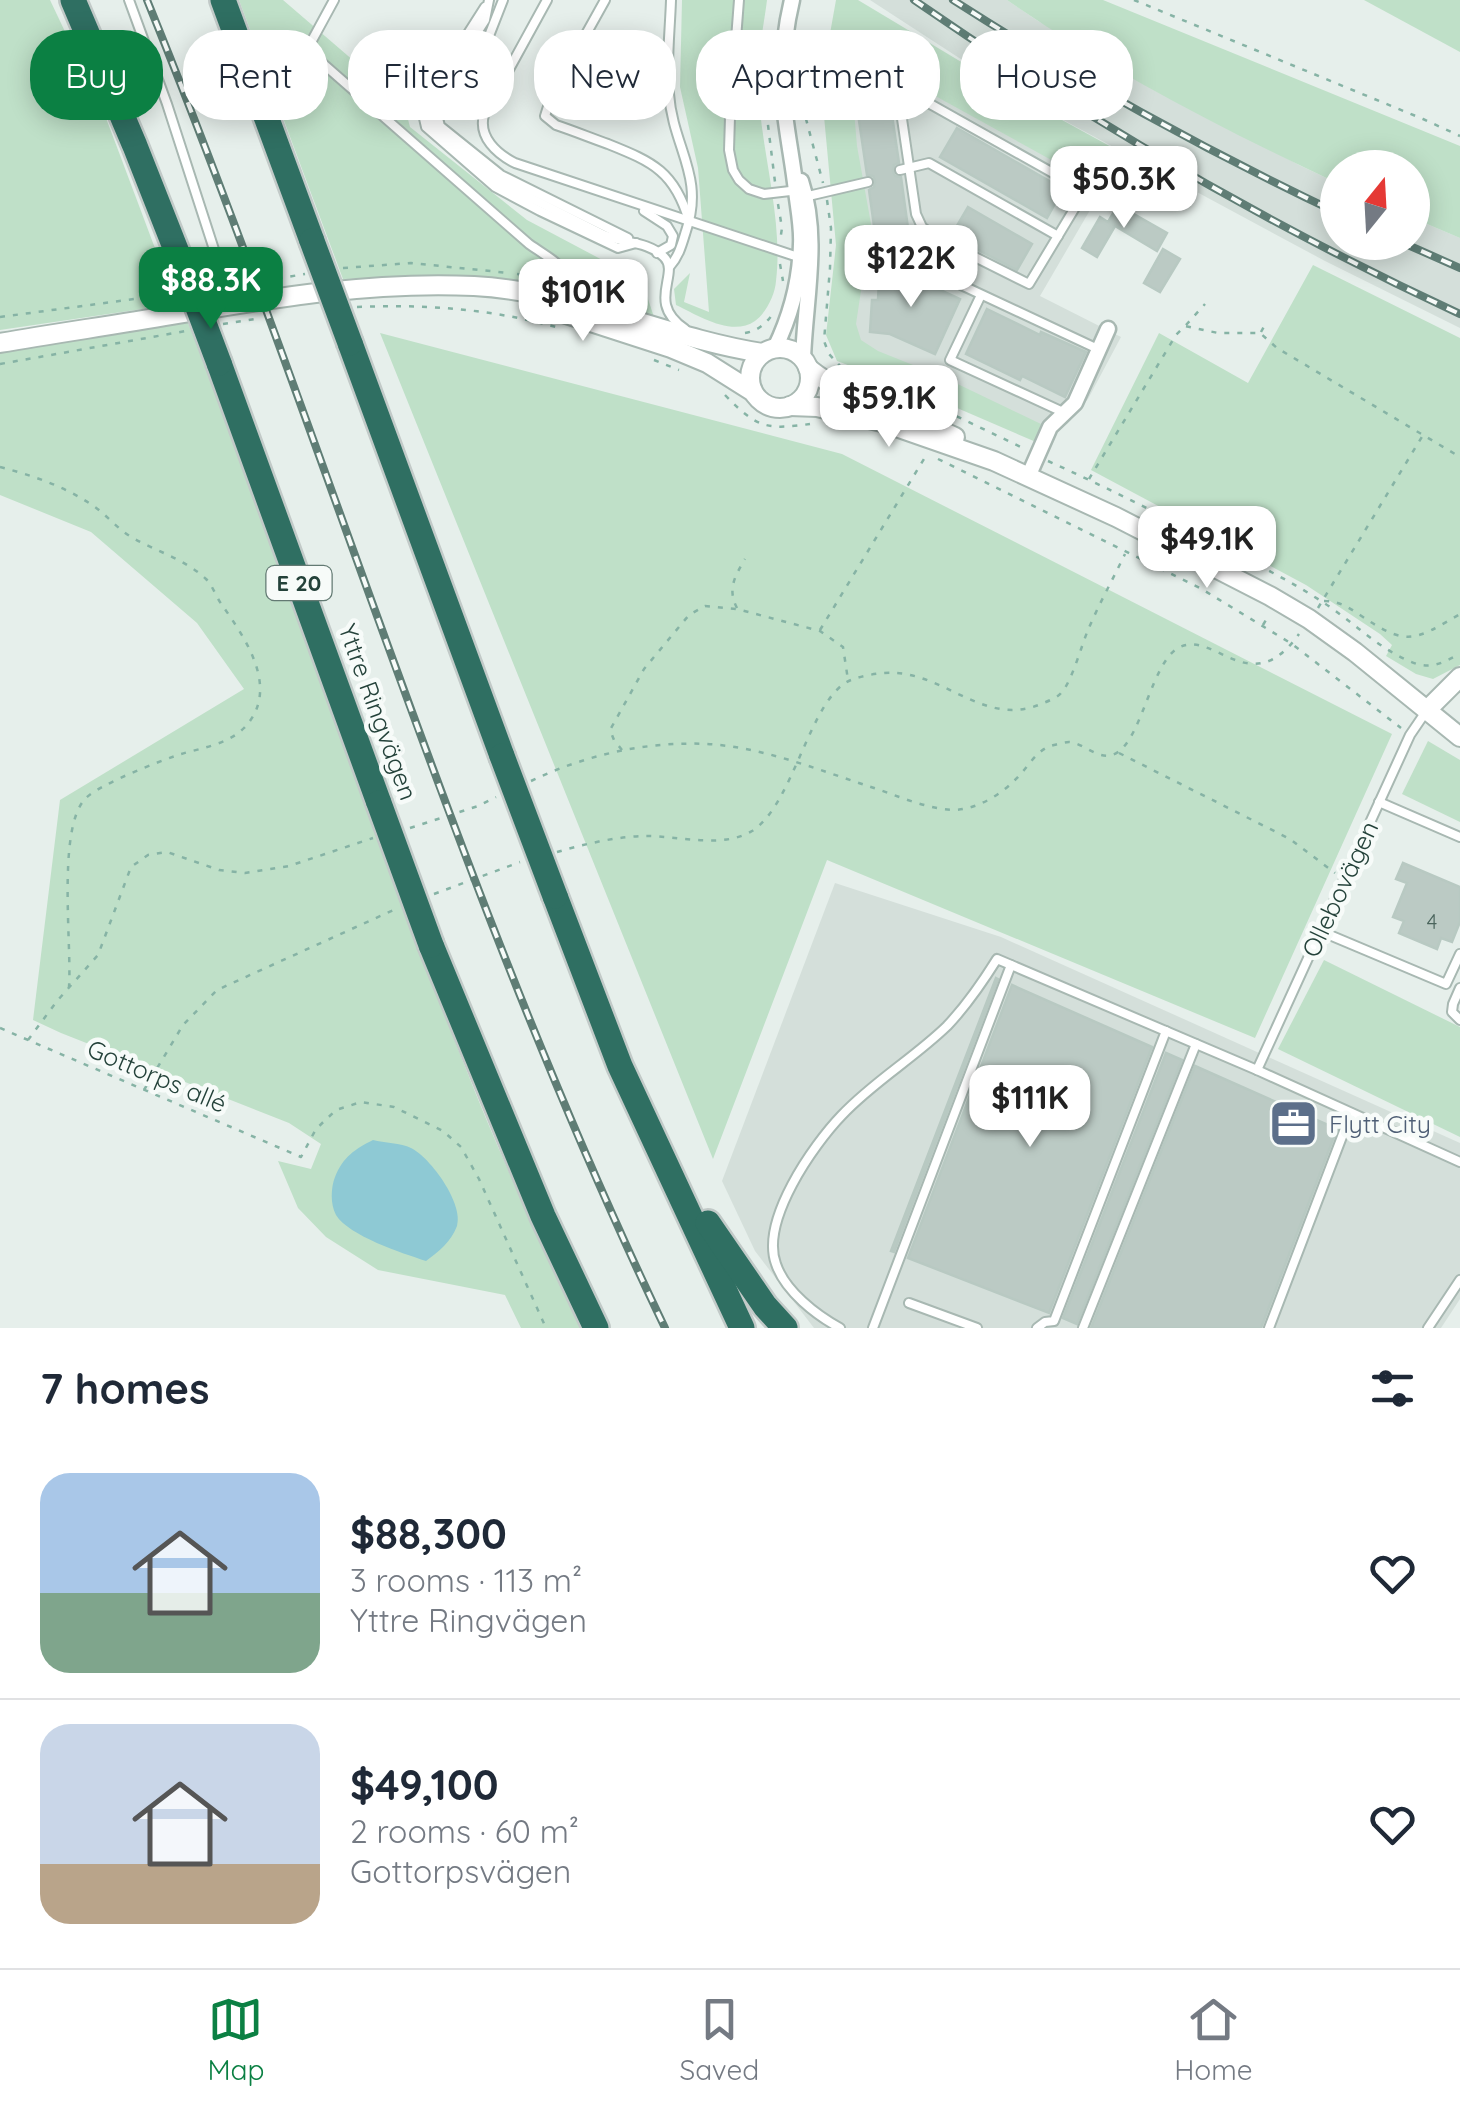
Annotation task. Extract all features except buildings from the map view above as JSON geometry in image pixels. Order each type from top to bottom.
[{"type":"highway","name":"Yttre Ringvägen","points":[[73,0],[182,265],[431,945],[542,1216],[596,1328]]},
{"type":"highway","points":[[223,0],[620,1066],[742,1328]]},
{"type":"highway","points":[[620,1066],[703,1215],[765,1306],[785,1328]]},
{"type":"street","points":[[790,406],[800,401],[810,381],[806,363],[806,259],[801,194],[784,108],[782,75],[792,0]]},
{"type":"street","points":[[806,259],[792,308],[768,351],[754,361],[750,372],[753,392],[759,400],[780,408],[817,407],[848,412],[994,461],[1116,518],[1283,604],[1356,652],[1460,737]]},
{"type":"street","points":[[0,342],[307,294],[420,286],[574,310],[701,340],[795,352],[846,393],[934,427],[994,461]]},
{"type":"street","points":[[574,310],[707,363],[753,392]]},
{"type":"street","points":[[1028,477],[1050,427],[1075,403],[1108,330]]},
{"type":"street","points":[[1427,710],[1460,677]]},
{"type":"lane","points":[[129,0],[232,305]]},
{"type":"lane","points":[[334,0],[312,38],[312,54],[529,244],[561,267],[572,280],[574,310]]},
{"type":"lane","points":[[489,0],[425,101],[426,127],[474,171],[516,200],[618,248],[634,242]]},
{"type":"lane","points":[[491,30],[503,0]]},
{"type":"lane","points":[[514,58],[546,0]]},
{"type":"lane","points":[[605,0],[544,116],[548,122],[650,161],[673,185],[690,221]]},
{"type":"lane","points":[[671,0],[668,91],[673,126],[694,190],[690,221],[664,290],[673,321],[701,340]]},
{"type":"lane","points":[[739,0],[728,150],[732,170],[739,180],[764,194],[826,193],[868,182]]},
{"type":"lane","points":[[902,120],[905,169],[922,227],[1029,284],[1085,191],[940,109]]},
{"type":"lane","points":[[438,120],[440,126],[501,175],[657,253],[670,266]]},
{"type":"lane","points":[[483,120],[490,142],[499,154],[515,163],[806,259]]},
{"type":"lane","points":[[905,169],[929,162],[1058,236]]},
{"type":"lane","points":[[632,203],[672,232],[671,245],[657,253]]},
{"type":"lane","points":[[944,277],[1100,350]]},
{"type":"lane","points":[[980,295],[950,360],[1065,413]]},
{"type":"lane","name":"Ollebovägen","points":[[1257,1070],[1410,735],[1427,710]]},
{"type":"lane","points":[[1379,802],[1460,837]]},
{"type":"lane","points":[[1320,931],[1446,984],[1460,954]]},
{"type":"lane","points":[[840,1328],[807,1304],[776,1265],[776,1223],[785,1200],[816,1148],[843,1114],[944,1028],[974,996],[997,958],[1460,1162]]},
{"type":"lane","points":[[872,1328],[1012,964]]},
{"type":"lane","points":[[1460,988],[1452,1012],[1460,1020]]},
{"type":"lane","points":[[1038,1328],[1044,1322],[1054,1321],[1166,1031]]},
{"type":"lane","points":[[1083,1328],[1196,1044]]},
{"type":"lane","points":[[1269,1328],[1351,1114]]},
{"type":"lane","points":[[1428,1328],[1460,1280]]},
{"type":"lane","points":[[909,1303],[977,1328]]},
{"type":"path","points":[[1134,0],[1460,136]]},
{"type":"path","points":[[767,120],[782,228],[779,251],[783,286]]},
{"type":"path","points":[[807,120],[831,228],[824,341],[841,367],[954,415],[1191,530],[1323,602],[1385,648],[1413,663],[1439,664],[1460,654]]},
{"type":"path","points":[[1088,480],[1176,335],[1205,304]]},
{"type":"path","points":[[1260,333],[1267,321]]},
{"type":"path","points":[[1185,326],[1218,333],[1260,333],[1277,348],[1460,457]]},
{"type":"path","points":[[723,392],[752,420],[764,426],[815,423]]},
{"type":"path","points":[[1323,602],[1422,435]]},
{"type":"path","points":[[820,631],[927,454],[1200,588],[1292,644],[1410,735]]},
{"type":"path","points":[[0,467],[35,476],[93,505],[113,525],[195,571],[208,582],[236,624],[261,678],[254,713],[247,726],[234,736],[171,758],[101,788],[85,799],[74,817],[71,837],[66,901],[68,988]]},
{"type":"path","points":[[544,855],[643,836],[738,838],[757,828],[774,808],[831,696],[848,681],[896,673],[923,679],[998,710],[1016,711],[1050,700],[1063,692],[1126,552]]},
{"type":"path","points":[[737,609],[732,581],[745,559]]},
{"type":"path","points":[[1323,602],[1346,605],[1380,628],[1410,638],[1422,636],[1460,614]]},
{"type":"path","points":[[622,750],[610,730],[644,669],[689,615],[705,606],[737,609],[820,631],[844,647],[848,681]]},
{"type":"path","points":[[1262,626],[1268,615]]},
{"type":"path","points":[[1350,632],[1355,626]]},
{"type":"path","points":[[525,784],[575,763],[622,750],[706,744],[796,762],[936,808],[961,810],[984,802],[1015,781],[1048,746],[1070,742],[1104,756],[1118,753],[1129,740],[1166,660],[1177,649],[1193,644],[1246,664],[1264,664],[1292,644]]},
{"type":"path","points":[[1118,753],[1290,838],[1344,880]]},
{"type":"path","points":[[402,830],[478,806],[509,791]]},
{"type":"path","points":[[28,1040],[98,955],[131,868],[148,855],[166,852],[219,870],[245,874],[289,866],[372,838]]},
{"type":"path","points":[[426,897],[528,860]]},
{"type":"path","points":[[144,1090],[183,1024],[217,990],[410,903]]},
{"type":"path","name":"Gottorps allé","points":[[0,1028],[301,1157],[316,1129],[336,1110],[361,1102],[394,1107],[443,1131],[461,1147],[480,1179],[546,1328]]},
{"type":"shaded area","points":[[870,0],[1007,0],[1054,30],[960,30],[960,59],[940,46],[940,30],[916,30]]},
{"type":"shaded area","points":[[940,70],[960,82],[960,120],[1026,120],[1110,169],[1040,296],[1121,337],[1088,399],[1053,436],[879,361],[855,344],[842,141],[846,120],[940,120]]},
{"type":"shaded area","points":[[1133,73],[1320,175],[1320,258],[1063,120],[1133,120]]},
{"type":"shaded area","points":[[1430,225],[1460,238],[1460,328],[1325,261],[1430,260]]},
{"type":"shaded area","points":[[835,883],[1001,937],[1460,1143],[1460,1299],[1441,1328],[814,1328],[755,1251],[722,1181]]},
{"type":"green space","points":[[0,0],[50,0],[64,30],[30,30],[30,120],[107,120],[176,304],[0,330]]},
{"type":"green space","points":[[239,0],[283,0],[318,30],[250,30]]},
{"type":"green space","points":[[682,0],[767,0],[763,30],[696,30],[696,120],[761,120],[778,256],[774,292],[766,309],[746,325],[726,326],[676,305],[674,289],[690,273],[684,302],[709,312],[698,168],[680,87]]},
{"type":"green space","points":[[836,0],[858,0],[908,30],[831,30]]},
{"type":"green space","points":[[1007,0],[1103,0],[1460,146],[1460,238],[1430,225],[1430,150],[1320,150],[1320,175],[1133,78],[1133,30],[1053,30]]},
{"type":"green space","points":[[1364,0],[1460,0],[1460,52]]},
{"type":"green space","points":[[328,39],[348,56],[348,120],[408,120],[410,127],[527,220],[642,281],[655,320],[419,277],[343,279],[284,120],[328,120]]},
{"type":"green space","points":[[940,49],[960,61],[960,110],[940,99]]},
{"type":"green space","points":[[824,120],[855,120],[871,224],[856,324],[861,340],[1041,424],[1036,442],[837,361],[826,335],[836,245]]},
{"type":"green space","points":[[979,120],[1062,120],[1137,161],[1093,183]]},
{"type":"green space","points":[[1313,265],[1460,338],[1460,665],[1433,679],[1386,656],[1392,645],[1380,634],[1306,585],[1091,470],[1159,333],[1248,383]]},
{"type":"green space","points":[[188,323],[212,380],[366,809],[464,1064],[580,1328],[521,1328],[505,1295],[378,1270],[326,1237],[298,1208],[278,1161],[311,1169],[321,1144],[289,1123],[33,1020],[60,800],[244,689],[197,623],[91,532],[0,495],[0,352]]},
{"type":"green space","points":[[380,333],[842,454],[1392,734],[1255,1038],[827,860],[713,1159]]},
{"type":"green space","points":[[1428,741],[1460,760],[1460,822],[1402,794]]},
{"type":"green space","points":[[1324,960],[1460,1027],[1460,1137],[1278,1049]]},
{"type":"water","points":[[373,1140],[407,1146],[419,1153],[451,1194],[457,1226],[448,1242],[426,1261],[364,1237],[343,1223],[334,1211],[332,1191],[338,1170],[350,1154]]},
{"type":"railway","points":[[147,0],[522,1001],[665,1328]]},
{"type":"railway","points":[[914,0],[1045,87],[1180,169],[1319,245],[1460,314]]},
{"type":"railway","points":[[953,0],[1142,112],[1320,204]]},
{"type":"railway","points":[[1430,255],[1460,268]]},
{"type":"place","name":"Flytt City","points":[[1294,1124]]}]
